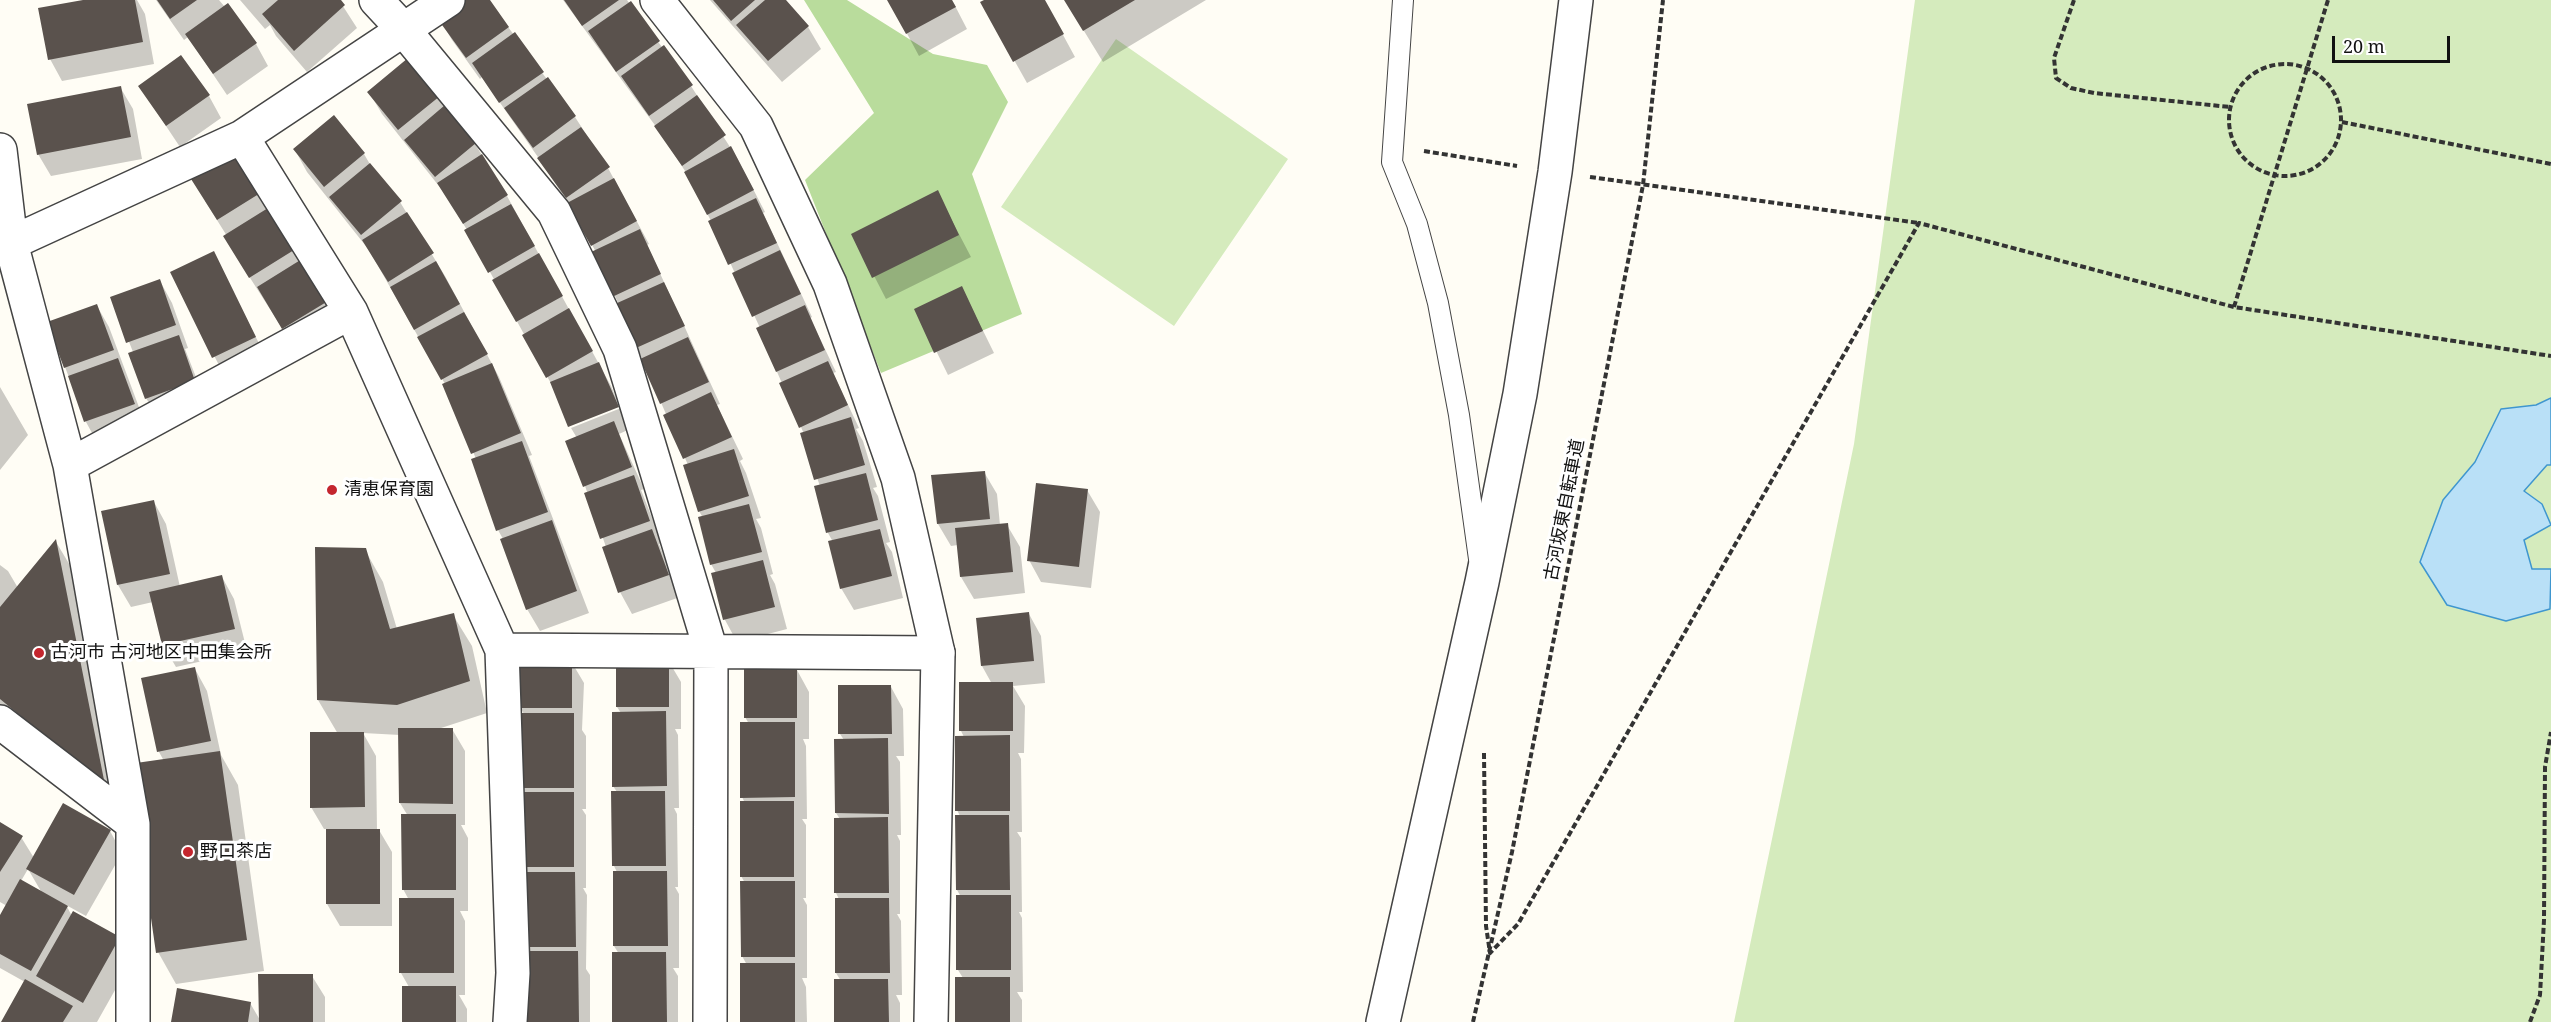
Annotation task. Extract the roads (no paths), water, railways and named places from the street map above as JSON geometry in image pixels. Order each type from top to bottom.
[{"type":"street","points":[[376,0],[403,29],[554,212],[620,349],[711,651],[711,1022]]},
{"type":"street","points":[[5,240],[242,137],[448,0]]},
{"type":"street","points":[[657,0],[756,126],[830,284],[898,478],[938,653],[931,1022]]},
{"type":"street","points":[[1383,1022],[1482,582],[1520,394],[1554,171],[1576,0]]},
{"type":"street","points":[[242,137],[351,312],[502,650],[513,972],[510,1022]]},
{"type":"street","points":[[0,150],[5,240],[70,465],[133,824],[133,1022]]},
{"type":"street","points":[[70,465],[351,312]]},
{"type":"street","points":[[502,650],[938,653]]},
{"type":"street","points":[[0,722],[133,824]]},
{"type":"lane","points":[[1403,0],[1392,162],[1417,224],[1438,303],[1458,415],[1482,582]]},
{"type":"water","points":[[2551,398],[2551,465],[2547,465],[2524,491],[2542,504],[2551,525],[2524,540],[2532,569],[2551,569],[2550,609],[2506,621],[2447,605],[2420,562],[2443,500],[2475,462],[2501,409],[2536,405]]},
{"type":"place","name":"清恵保育園","points":[[332,490]]},
{"type":"place","name":"古河市 古河地区中田集会所","points":[[39,653]]},
{"type":"place","name":"野口茶店","points":[[188,852]]}]
